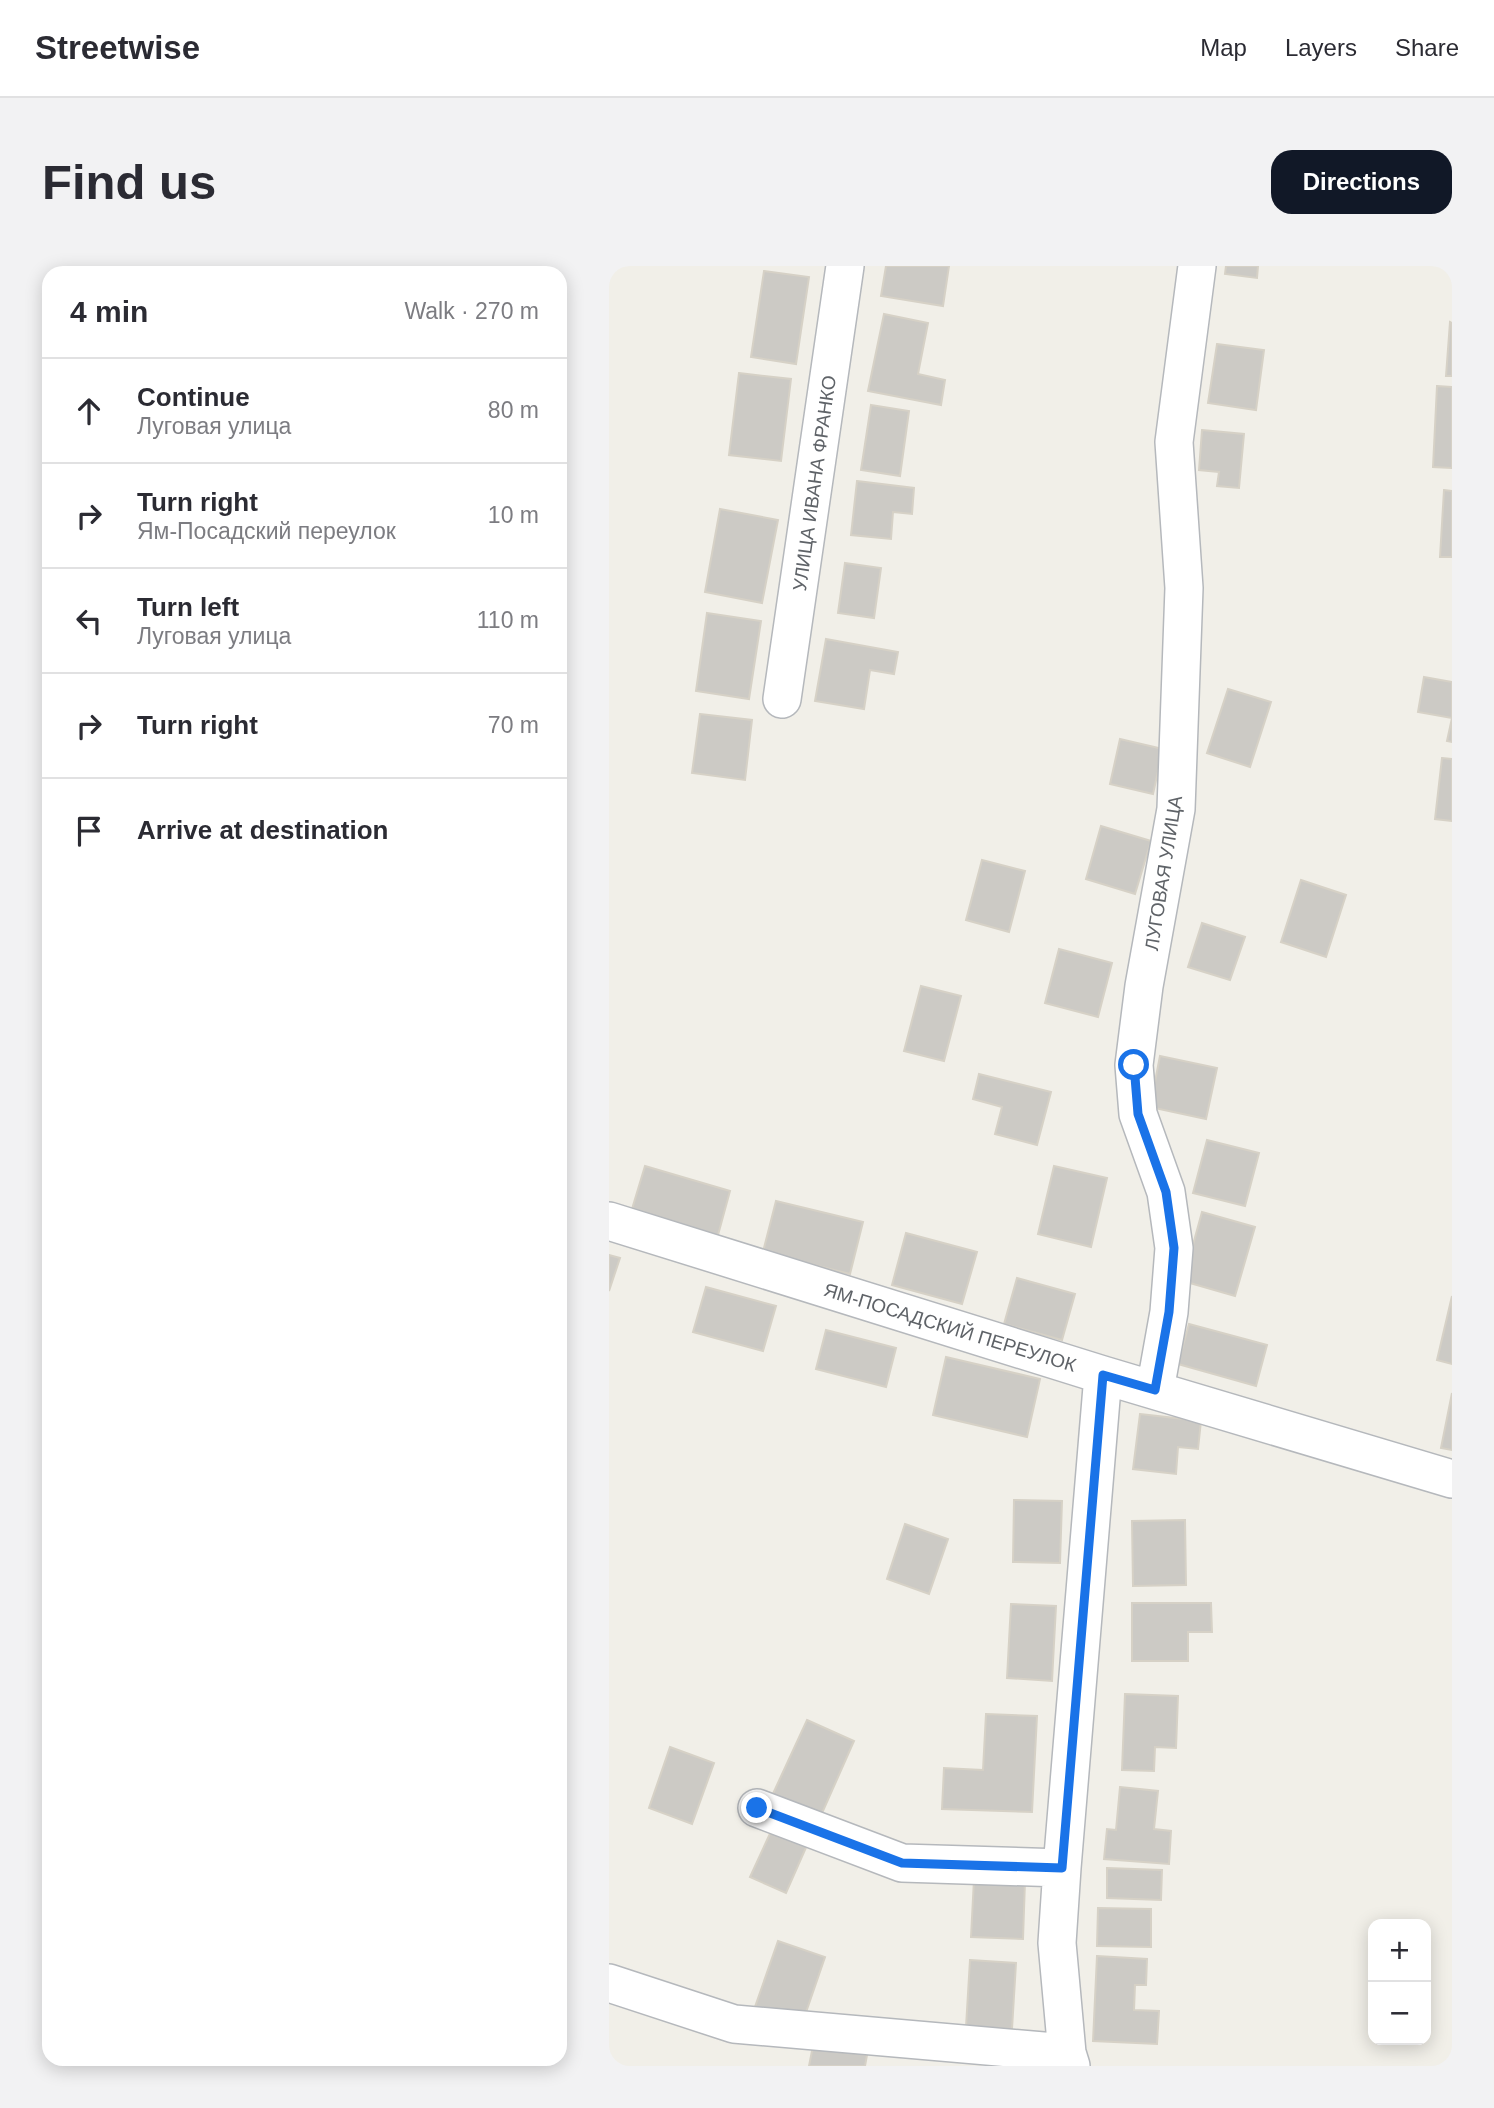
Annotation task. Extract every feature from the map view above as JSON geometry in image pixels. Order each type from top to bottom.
[{"type":"street","name":"УЛИЦА ИВАНА ФРАНКО","points":[[782,699],[845,266]]},
{"type":"street","name":"ЛУГОВАЯ УЛИЦА","points":[[1155,1390],[1169,1312],[1174,1248],[1166,1192],[1138,1114],[1134,1065],[1144,986],[1177,809],[1184,587],[1174,442],[1197,266]]},
{"type":"street","name":"ЯМ-ПОСАДСКИЙ ПЕРЕУЛОК","points":[[609,1221],[1103,1375],[1452,1479]]},
{"type":"street","points":[[609,1983],[733,2024],[1069,2059],[1057,1943],[1103,1375]]},
{"type":"street","points":[[757,1808],[902,1863],[1062,1868]]},
{"type":"building","points":[[886,266],[949,266],[943,306],[881,296]]},
{"type":"building","points":[[1226,266],[1258,266],[1257,278],[1225,274]]},
{"type":"building","points":[[764,271],[809,277],[796,364],[751,357]]},
{"type":"building","points":[[884,314],[928,323],[918,374],[945,380],[941,405],[868,391]]},
{"type":"building","points":[[1450,322],[1452,376],[1446,376]]},
{"type":"building","points":[[1217,344],[1264,350],[1256,410],[1208,403]]},
{"type":"building","points":[[739,373],[791,379],[781,461],[729,455]]},
{"type":"building","points":[[1437,386],[1452,387],[1452,468],[1433,467]]},
{"type":"building","points":[[871,405],[909,411],[900,476],[861,470]]},
{"type":"building","points":[[1202,430],[1244,434],[1239,488],[1217,486],[1219,472],[1199,470]]},
{"type":"building","points":[[857,481],[914,488],[912,514],[893,512],[891,539],[851,535]]},
{"type":"building","points":[[1444,490],[1452,491],[1452,557],[1440,557]]},
{"type":"building","points":[[720,509],[778,520],[762,603],[705,592]]},
{"type":"building","points":[[845,563],[881,568],[874,618],[838,613]]},
{"type":"building","points":[[707,613],[761,621],[749,699],[696,691]]},
{"type":"building","points":[[826,639],[898,652],[894,674],[870,670],[864,709],[815,701]]},
{"type":"building","points":[[1424,677],[1452,682],[1452,718],[1418,712]]},
{"type":"building","points":[[1228,689],[1271,702],[1250,767],[1207,753]]},
{"type":"building","points":[[700,714],[752,720],[745,780],[692,773]]},
{"type":"building","points":[[1452,718],[1452,742],[1447,741]]},
{"type":"building","points":[[1120,739],[1163,749],[1153,794],[1110,784]]},
{"type":"building","points":[[1442,758],[1452,759],[1452,821],[1435,819]]},
{"type":"building","points":[[1101,826],[1151,841],[1135,894],[1086,879]]},
{"type":"building","points":[[982,860],[1025,871],[1009,932],[966,920]]},
{"type":"building","points":[[1301,880],[1346,895],[1326,957],[1281,942]]},
{"type":"building","points":[[1202,923],[1245,937],[1230,980],[1188,967]]},
{"type":"building","points":[[1059,949],[1112,963],[1098,1017],[1045,1003]]},
{"type":"building","points":[[921,986],[961,996],[944,1061],[904,1051]]},
{"type":"building","points":[[1160,1056],[1217,1068],[1206,1119],[1150,1107]]},
{"type":"building","points":[[979,1074],[1051,1092],[1037,1145],[995,1134],[1002,1107],[973,1099]]},
{"type":"building","points":[[1207,1140],[1259,1153],[1245,1206],[1193,1193]]},
{"type":"building","points":[[645,1166],[730,1191],[718,1235],[632,1209]]},
{"type":"building","points":[[1054,1166],[1107,1178],[1091,1247],[1038,1234]]},
{"type":"building","points":[[776,1201],[863,1222],[850,1274],[763,1252]]},
{"type":"building","points":[[1202,1212],[1255,1227],[1235,1296],[1183,1281]]},
{"type":"building","points":[[906,1233],[977,1252],[962,1304],[892,1285]]},
{"type":"building","points":[[609,1255],[620,1258],[609,1291]]},
{"type":"building","points":[[1017,1278],[1075,1294],[1062,1340],[1004,1324]]},
{"type":"building","points":[[706,1287],[776,1306],[763,1351],[693,1332]]},
{"type":"building","points":[[1452,1296],[1452,1364],[1437,1360]]},
{"type":"building","points":[[1189,1324],[1267,1345],[1256,1386],[1178,1364]]},
{"type":"building","points":[[826,1330],[896,1348],[886,1387],[816,1369]]},
{"type":"building","points":[[946,1357],[1040,1379],[1027,1437],[933,1415]]},
{"type":"building","points":[[1452,1393],[1452,1450],[1441,1448]]},
{"type":"building","points":[[1140,1414],[1201,1421],[1198,1449],[1178,1447],[1176,1474],[1133,1469]]},
{"type":"building","points":[[1014,1500],[1062,1501],[1060,1563],[1013,1562]]},
{"type":"building","points":[[1185,1520],[1186,1585],[1133,1586],[1132,1521]]},
{"type":"building","points":[[905,1524],[948,1539],[929,1594],[887,1579]]},
{"type":"building","points":[[1132,1603],[1211,1603],[1212,1632],[1188,1632],[1188,1661],[1132,1661]]},
{"type":"building","points":[[1011,1604],[1056,1606],[1052,1681],[1007,1678]]},
{"type":"building","points":[[1125,1694],[1178,1696],[1176,1748],[1155,1747],[1154,1771],[1122,1770]]},
{"type":"building","points":[[986,1714],[1037,1716],[1032,1812],[942,1809],[944,1768],[983,1770]]},
{"type":"building","points":[[807,1720],[854,1741],[819,1820],[771,1798]]},
{"type":"building","points":[[670,1747],[714,1763],[692,1824],[649,1808]]},
{"type":"building","points":[[1120,1787],[1158,1791],[1154,1829],[1171,1831],[1169,1864],[1104,1859],[1107,1829],[1116,1830]]},
{"type":"building","points":[[773,1827],[808,1843],[786,1893],[750,1877]]},
{"type":"building","points":[[1107,1868],[1162,1870],[1161,1900],[1107,1898]]},
{"type":"building","points":[[974,1879],[1025,1881],[1023,1939],[971,1937]]},
{"type":"building","points":[[1098,1908],[1151,1909],[1151,1947],[1097,1946]]},
{"type":"building","points":[[778,1941],[825,1957],[802,2024],[755,2007]]},
{"type":"building","points":[[1097,1956],[1147,1959],[1146,1985],[1135,1985],[1134,2010],[1159,2011],[1157,2044],[1093,2041]]},
{"type":"building","points":[[970,1960],[1016,1963],[1012,2029],[966,2027]]},
{"type":"building","points":[[813,2046],[867,2055],[865,2066],[809,2066]]},
{"type":"route","points":[[757,1808],[902,1863],[1062,1868],[1103,1375],[1155,1390],[1169,1312],[1174,1248],[1166,1192],[1138,1114],[1134,1065]]}]
